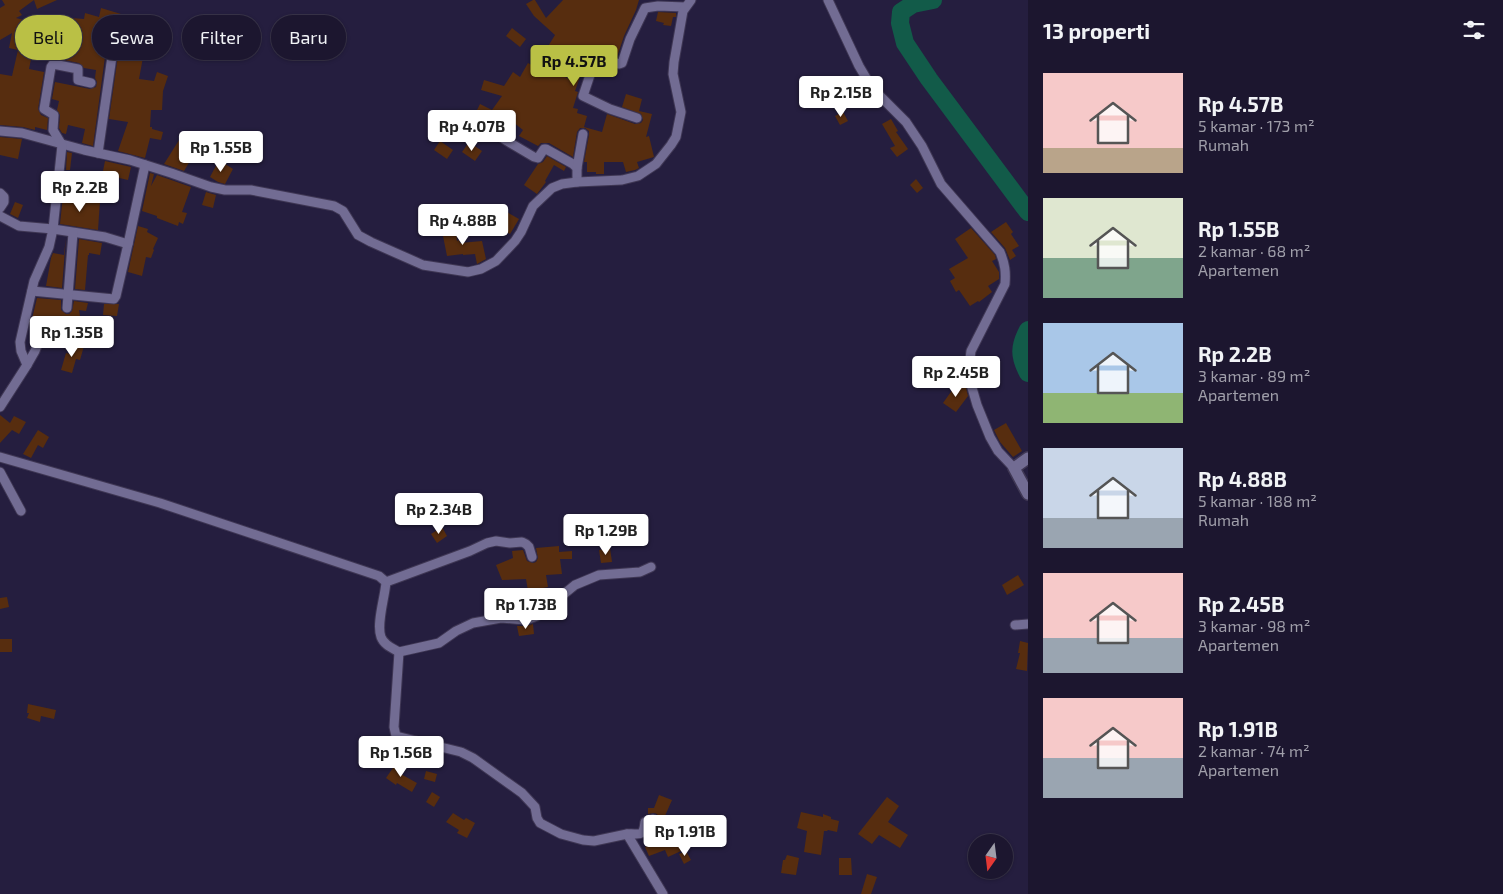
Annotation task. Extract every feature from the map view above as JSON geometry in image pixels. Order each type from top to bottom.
[{"type":"street","points":[[0,131],[22,133],[62,145],[145,165],[224,190],[251,190],[334,206],[342,211],[358,235],[371,242],[423,265],[468,272],[481,269],[496,261],[515,241],[533,206],[552,188],[562,184],[577,182],[622,180],[638,176],[656,164],[674,142],[680,124],[681,112],[673,74],[680,26],[685,8],[691,0]]},
{"type":"street","points":[[828,0],[859,66],[872,88],[906,122],[922,146],[942,184],[1000,252],[1005,262],[1004,284],[971,351],[968,374],[977,405],[990,437],[998,451],[1014,468],[1028,494]]},
{"type":"street","points":[[637,118],[610,109],[582,96],[595,60],[599,57],[619,64],[622,63],[631,36],[645,8],[658,6],[685,8]]},
{"type":"street","points":[[98,153],[112,60]]},
{"type":"street","points":[[27,365],[21,351],[20,342],[34,281],[49,247],[54,229],[62,145],[53,130],[54,115],[44,109],[51,67],[53,64],[78,69],[78,80],[91,83]]},
{"type":"street","points":[[476,120],[534,157],[538,158],[546,149],[577,168]]},
{"type":"street","points":[[577,182],[577,168],[583,134]]},
{"type":"street","points":[[32,291],[114,299],[145,165]]},
{"type":"street","points":[[0,193],[4,197],[4,202],[0,208]]},
{"type":"street","points":[[0,216],[19,226],[105,237],[128,244]]},
{"type":"street","points":[[67,308],[73,233]]},
{"type":"street","points":[[0,407],[27,365],[40,338],[77,337]]},
{"type":"street","points":[[0,457],[160,503],[350,566],[378,576],[386,582]]},
{"type":"street","points":[[1014,468],[1028,458]]},
{"type":"street","points":[[0,472],[21,511]]},
{"type":"street","points":[[386,582],[496,541],[522,542],[529,547],[532,557]]},
{"type":"street","points":[[386,582],[379,626],[381,638],[387,645],[399,652],[439,643],[456,631],[473,623],[501,618],[526,620],[537,616],[575,585],[599,575],[640,572],[651,567]]},
{"type":"street","points":[[1015,625],[1028,624]]},
{"type":"street","points":[[399,652],[394,727],[396,736],[461,752],[473,758],[522,793],[535,807],[540,823],[561,834],[594,841],[627,834],[638,835],[644,831],[645,822],[653,819],[658,833],[673,833]]},
{"type":"street","points":[[627,834],[663,894]]},
{"type":"building","points":[[2,0],[34,0],[19,11],[22,15],[15,15],[15,49],[9,48],[12,33],[0,40],[0,8],[5,5]]},
{"type":"building","points":[[34,0],[57,0],[37,9]]},
{"type":"building","points":[[535,0],[546,18],[563,0],[639,0],[617,57],[599,51],[594,52],[590,57],[585,72],[582,71],[575,91],[578,92],[573,108],[578,109],[577,113],[587,116],[584,127],[602,132],[607,114],[635,124],[641,123],[643,120],[641,114],[622,107],[626,94],[642,99],[639,111],[652,114],[646,137],[649,136],[654,157],[637,162],[639,168],[626,172],[623,162],[604,162],[604,174],[587,172],[587,162],[584,162],[589,131],[585,128],[580,128],[577,132],[573,157],[549,143],[541,143],[538,146],[519,136],[523,130],[509,119],[501,130],[480,115],[475,114],[480,104],[492,110],[502,96],[481,90],[484,80],[504,86],[513,72],[520,77],[528,63],[552,74],[553,71],[569,79],[576,64],[547,48],[555,35],[534,16],[526,4]]},
{"type":"building","points":[[101,8],[121,15],[99,15]]},
{"type":"building","points":[[658,12],[676,13],[671,26],[663,25],[664,23],[656,21]]},
{"type":"building","points":[[85,13],[92,15],[92,60],[105,60],[93,146],[82,143],[85,129],[68,125],[66,134],[62,133],[59,128],[60,115],[57,110],[59,101],[52,99],[55,82],[90,89],[96,87],[96,70],[84,68],[79,63],[64,60],[82,60],[82,19],[84,19]]},
{"type":"building","points":[[512,28],[526,39],[520,47],[506,36]]},
{"type":"building","points":[[16,60],[31,60],[29,69],[44,72],[38,109],[41,115],[48,118],[47,130],[35,127],[35,130],[0,125],[0,74],[12,76]]},
{"type":"building","points":[[117,60],[143,60],[139,79],[154,81],[157,72],[168,76],[163,91],[162,110],[151,110],[150,127],[163,132],[161,140],[150,138],[145,158],[118,151],[128,122],[109,119]]},
{"type":"building","points":[[843,112],[848,121],[840,125],[835,116]]},
{"type":"building","points":[[891,119],[898,131],[896,132],[908,149],[897,157],[890,148],[895,146],[882,124]]},
{"type":"building","points":[[0,137],[22,139],[18,159],[0,155]]},
{"type":"building","points":[[181,137],[198,148],[184,171],[164,164]]},
{"type":"building","points":[[440,141],[453,150],[447,159],[434,150]]},
{"type":"building","points":[[469,142],[482,151],[475,161],[462,152]]},
{"type":"building","points":[[67,152],[72,153],[70,170],[66,170]]},
{"type":"building","points":[[547,156],[566,167],[564,171],[554,165],[546,182],[537,194],[524,185],[538,164],[543,162]]},
{"type":"building","points":[[219,160],[233,169],[225,184],[210,177]]},
{"type":"building","points":[[105,161],[131,167],[128,180],[102,176]]},
{"type":"building","points":[[150,173],[154,174],[151,186],[157,175],[191,187],[182,212],[187,213],[183,224],[179,222],[178,226],[142,211]]},
{"type":"building","points":[[916,179],[923,188],[917,193],[910,185]]},
{"type":"building","points":[[206,192],[216,195],[213,208],[202,205]]},
{"type":"building","points":[[63,195],[100,201],[98,230],[60,224]]},
{"type":"building","points":[[15,202],[23,205],[18,218],[10,214]]},
{"type":"building","points":[[505,211],[519,219],[510,234],[496,226]]},
{"type":"building","points":[[1006,222],[1019,246],[1012,250],[1016,256],[1010,260],[1005,248],[991,232]]},
{"type":"building","points":[[138,226],[148,229],[147,232],[158,238],[151,258],[146,257],[142,276],[128,272]]},
{"type":"building","points":[[971,228],[995,255],[996,259],[992,261],[999,272],[999,279],[988,286],[992,292],[970,306],[959,290],[956,292],[950,281],[955,278],[949,269],[968,258],[955,239]]},
{"type":"building","points":[[456,229],[457,241],[459,240],[460,243],[482,241],[486,259],[477,264],[475,254],[447,256],[442,231]]},
{"type":"building","points":[[66,237],[62,288],[46,286],[53,253],[64,255]]},
{"type":"building","points":[[79,239],[102,243],[100,255],[89,253],[88,255],[85,290],[75,289]]},
{"type":"building","points":[[37,298],[61,300],[61,310],[66,314],[72,311],[74,301],[88,303],[86,311],[79,310],[81,323],[63,325],[63,319],[49,318],[48,326],[31,323]]},
{"type":"building","points":[[104,304],[119,304],[117,316],[103,315]]},
{"type":"building","points":[[73,343],[84,346],[80,360],[76,359],[72,373],[61,370],[66,353],[70,354]]},
{"type":"building","points":[[960,385],[966,388],[968,396],[956,412],[943,403],[953,389],[956,392]]},
{"type":"building","points":[[0,415],[10,423],[14,416],[26,422],[19,434],[12,430],[0,443]]},
{"type":"building","points":[[1006,423],[1022,451],[1013,457],[1000,442],[994,430]]},
{"type":"building","points":[[38,430],[49,437],[43,448],[38,445],[31,458],[23,454]]},
{"type":"building","points":[[442,527],[447,536],[437,543],[431,534]]},
{"type":"building","points":[[559,546],[559,552],[572,551],[572,559],[560,559],[562,574],[546,575],[548,587],[528,591],[526,579],[502,580],[496,565],[513,558],[512,551],[523,550],[527,561],[533,563],[538,558],[536,548]]},
{"type":"building","points":[[610,548],[612,562],[601,563],[599,550]]},
{"type":"building","points":[[1018,575],[1024,585],[1007,595],[1002,585]]},
{"type":"building","points":[[7,597],[9,607],[0,609],[0,598]]},
{"type":"building","points":[[506,598],[509,608],[488,614],[485,605]]},
{"type":"building","points":[[533,624],[534,634],[519,636],[517,626]]},
{"type":"building","points":[[0,639],[12,639],[12,652],[0,652]]},
{"type":"building","points":[[1020,641],[1028,643],[1027,671],[1016,669],[1020,653],[1018,653]]},
{"type":"building","points":[[28,704],[56,710],[54,719],[41,716],[40,722],[27,718],[29,713],[27,713]]},
{"type":"building","points":[[415,754],[425,757],[423,765],[413,763]]},
{"type":"building","points":[[397,762],[404,767],[399,773],[417,783],[412,792],[386,778]]},
{"type":"building","points":[[426,771],[437,774],[435,782],[424,779]]},
{"type":"building","points":[[432,792],[440,797],[434,807],[426,802]]},
{"type":"building","points":[[659,795],[672,800],[664,818],[670,818],[670,827],[662,827],[657,814],[648,814],[648,808],[654,808]]},
{"type":"building","points":[[887,797],[899,806],[888,822],[908,835],[900,848],[879,835],[872,844],[858,834]]},
{"type":"building","points":[[801,812],[823,817],[823,814],[839,821],[837,832],[824,831],[821,855],[804,852],[807,831],[797,828]]},
{"type":"building","points":[[453,813],[464,820],[466,818],[475,823],[467,838],[457,833],[459,830],[446,822]]},
{"type":"building","points":[[660,839],[676,839],[681,851],[668,857],[665,850],[649,856],[645,847],[661,841]]},
{"type":"building","points":[[686,851],[691,860],[684,864],[679,854]]},
{"type":"building","points":[[787,855],[799,858],[796,875],[781,873],[783,860],[785,860]]},
{"type":"building","points":[[839,858],[851,858],[852,875],[839,875]]},
{"type":"building","points":[[867,874],[877,877],[871,894],[861,894]]},
{"type":"waterway","points":[[933,0],[913,4],[901,12],[900,23],[905,43],[929,79],[1028,212]]},
{"type":"waterway","points":[[1028,330],[1021,352],[1028,373]]}]
